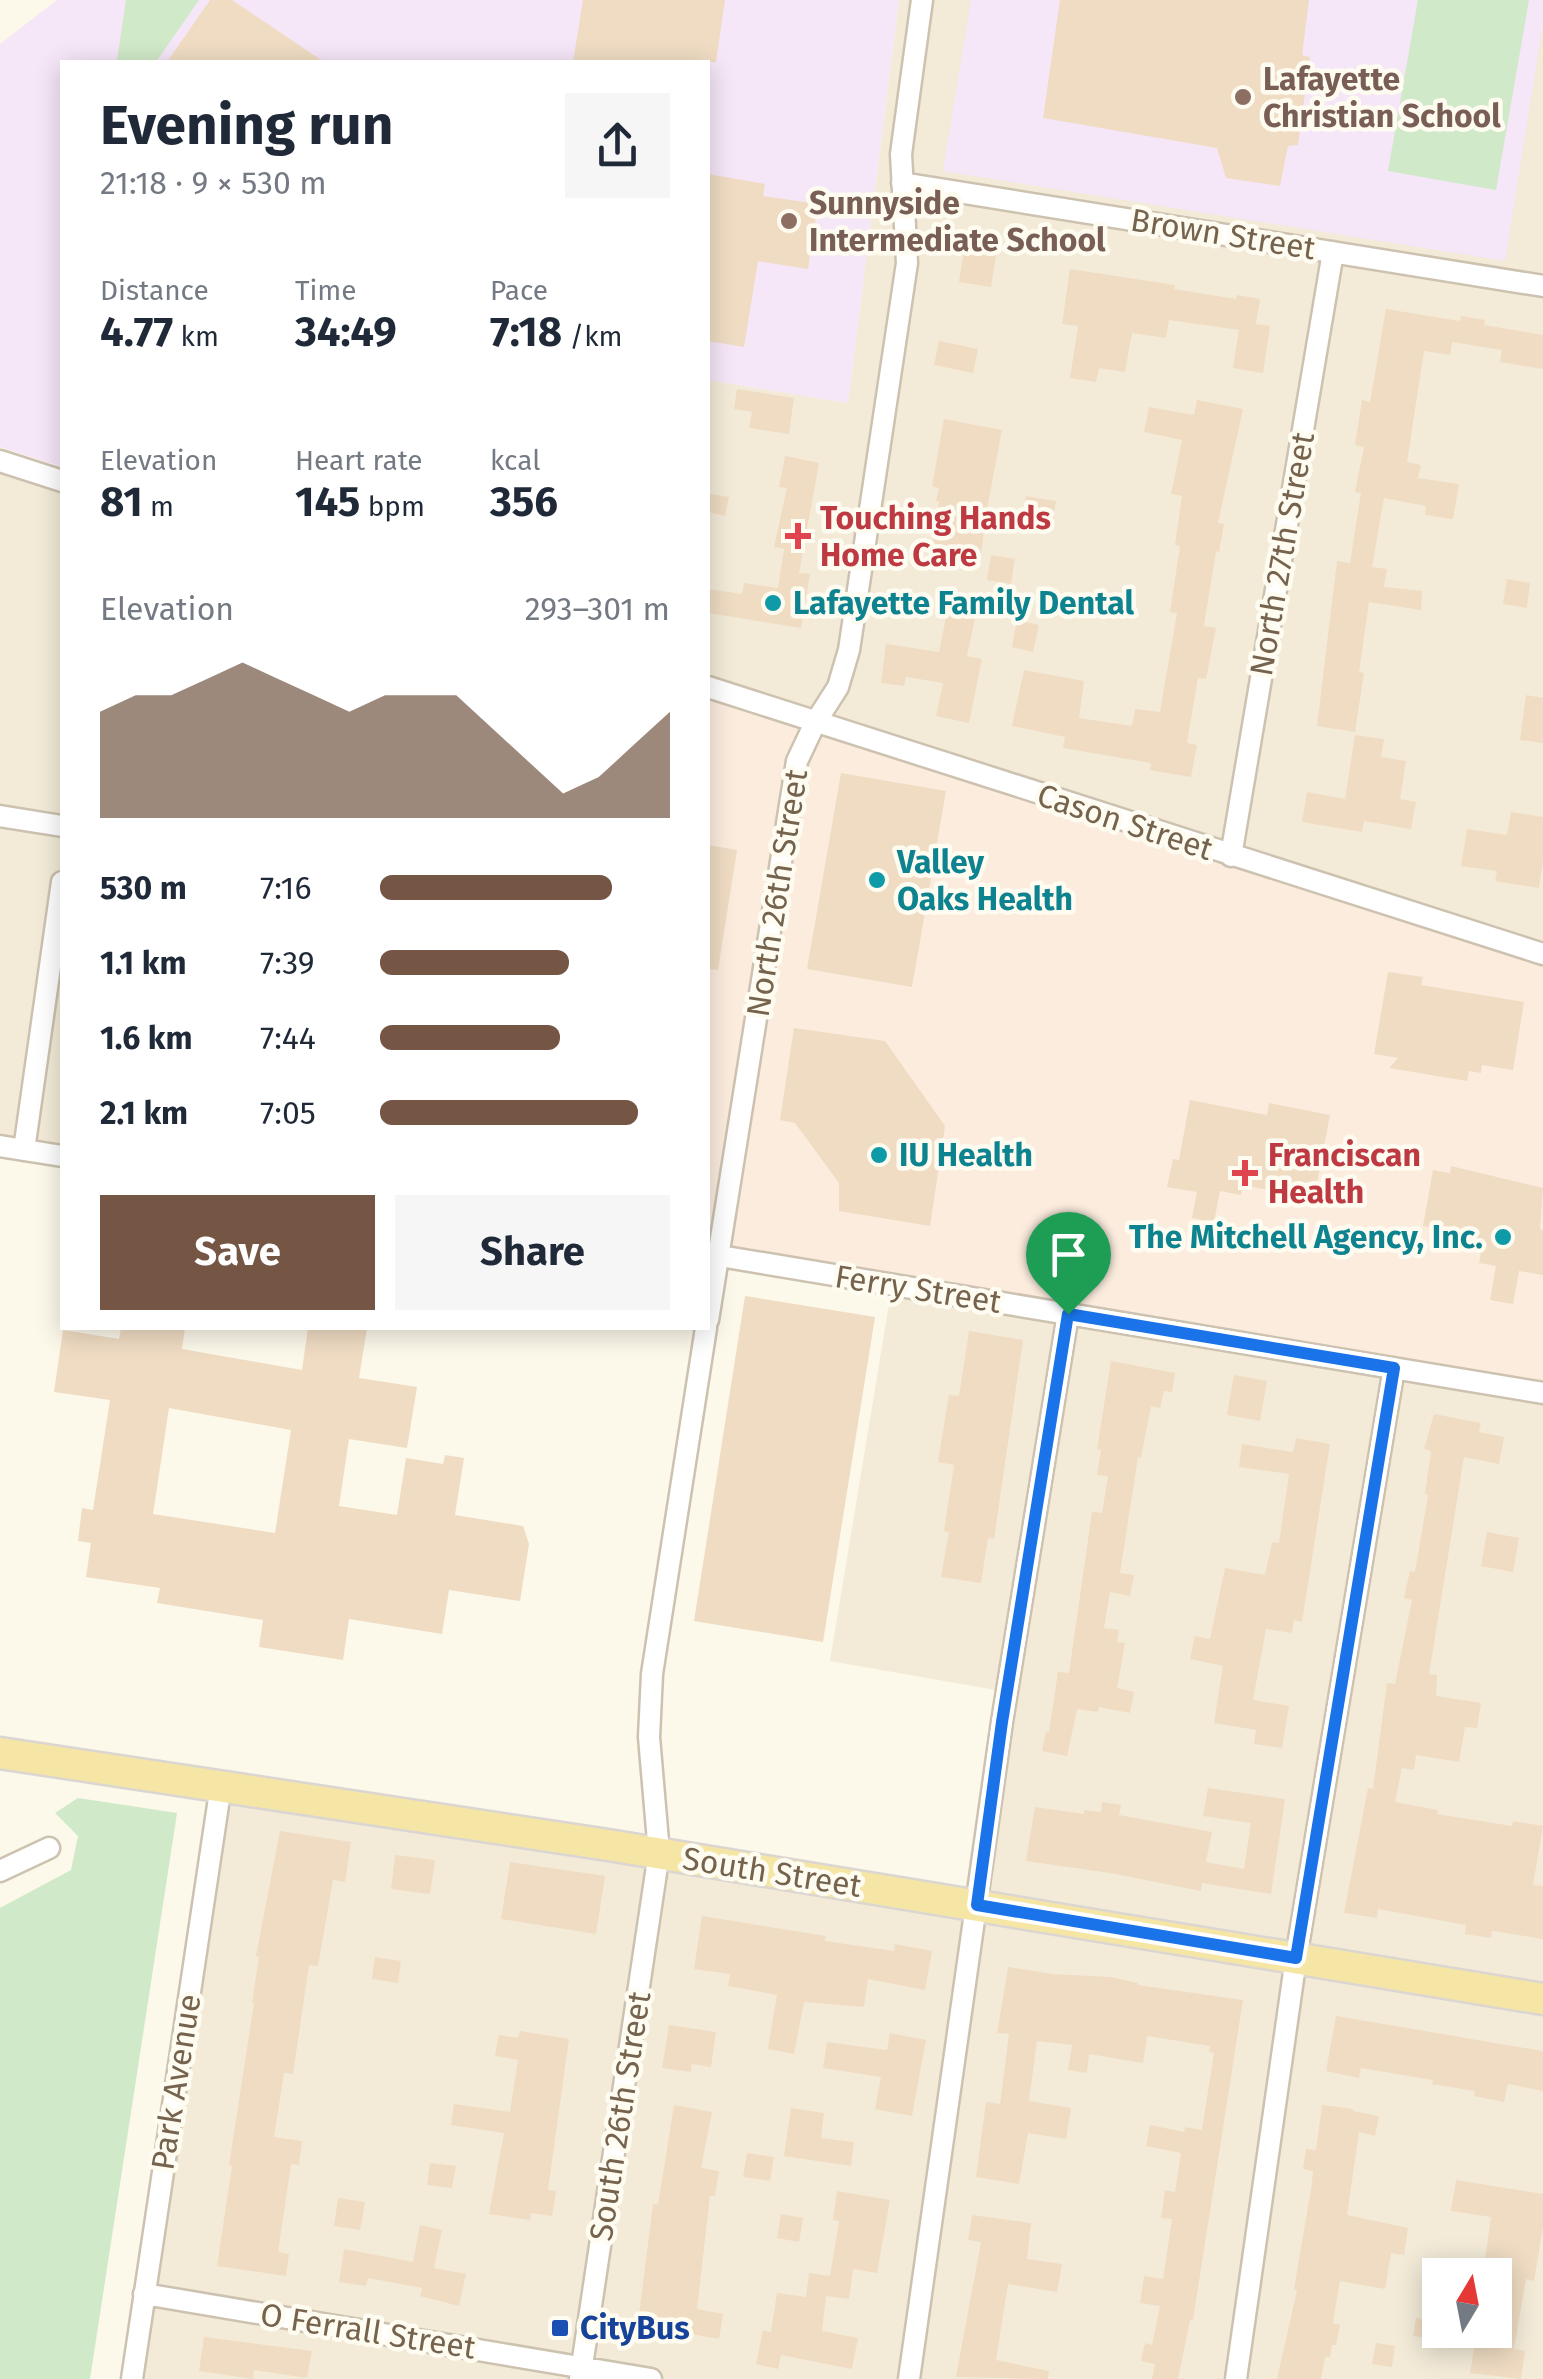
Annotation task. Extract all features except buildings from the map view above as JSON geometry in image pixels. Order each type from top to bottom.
[{"type":"main road","name":"South Street","points":[[0,1753],[658,1853],[1543,2000]]},
{"type":"street","name":"North 26th Street","points":[[710,1294],[713,1255],[797,761],[838,687],[849,650],[907,263],[903,124],[922,0]]},
{"type":"street","name":"Brown Street","points":[[902,183],[1543,286]]},
{"type":"street","name":"North 27th Street","points":[[1231,856],[1332,252]]},
{"type":"street","points":[[0,461],[60,480]]},
{"type":"street","name":"Cason Street","points":[[710,688],[1543,954]]},
{"type":"street","points":[[0,816],[60,826]]},
{"type":"street","points":[[24,1150],[60,896]]},
{"type":"street","points":[[0,1146],[60,1156]]},
{"type":"street","name":"Ferry Street","points":[[713,1255],[1543,1393]]},
{"type":"street","points":[[909,2379],[1002,1722],[1068,1314]]},
{"type":"street","points":[[658,1853],[649,1738],[652,1674],[706,1330]]},
{"type":"street","points":[[1236,2379],[1296,1958],[1394,1368]]},
{"type":"street","name":"Park Avenue","points":[[132,2379],[221,1785]]},
{"type":"street","points":[[0,1872],[49,1848]]},
{"type":"street","name":"South 26th Street","points":[[581,2373],[658,1853]]},
{"type":"street","name":"O Ferrall Street","points":[[144,2294],[581,2373],[651,2379]]},
{"type":"shaded area","name":"Sunnyside Intermediate School","points":[[57,0],[899,0],[848,403],[710,380],[710,60],[60,60],[60,466],[0,447],[0,44]]},
{"type":"shaded area","points":[[899,0],[1543,0],[1543,954],[710,688],[710,380],[848,403]]},
{"type":"shaded area","name":"Lafayette Christian School","points":[[971,0],[1543,0],[1543,23],[1505,261],[943,171]]},
{"type":"shaded area","points":[[0,461],[60,480],[60,1156],[0,1146]]},
{"type":"shaded area","points":[[710,688],[1543,954],[1543,1393],[710,1254]]},
{"type":"shaded area","points":[[892,1286],[1543,1393],[1543,2379],[132,2379],[221,1785],[977,1905],[1007,1692],[830,1661]]},
{"type":"green space","points":[[126,0],[199,0],[157,60],[117,60]]},
{"type":"green space","points":[[1418,0],[1529,0],[1496,190],[1388,171]]},
{"type":"green space","points":[[78,1798],[177,1813],[90,2379],[0,2379],[0,1908],[71,1870],[78,1836],[55,1813]]},
{"type":"place","name":"Lafayette Christian School","points":[[1243,97]]},
{"type":"place","name":"Sunnyside Intermediate School","points":[[789,221]]},
{"type":"place","name":"Touching Hands Home Care","points":[[798,536]]},
{"type":"place","name":"Lafayette Family Dental","points":[[773,603]]},
{"type":"place","name":"Valley Oaks Health","points":[[877,880]]},
{"type":"place","name":"IU Health","points":[[879,1155]]},
{"type":"place","name":"Franciscan Health","points":[[1245,1173]]},
{"type":"place","name":"The Mitchell Agency, Inc.","points":[[1503,1237]]},
{"type":"place","name":"CityBus","points":[[560,2328]]},
{"type":"route","points":[[1068,1314],[1394,1368],[1296,1958],[977,1905],[1002,1722],[1068,1314]]}]
